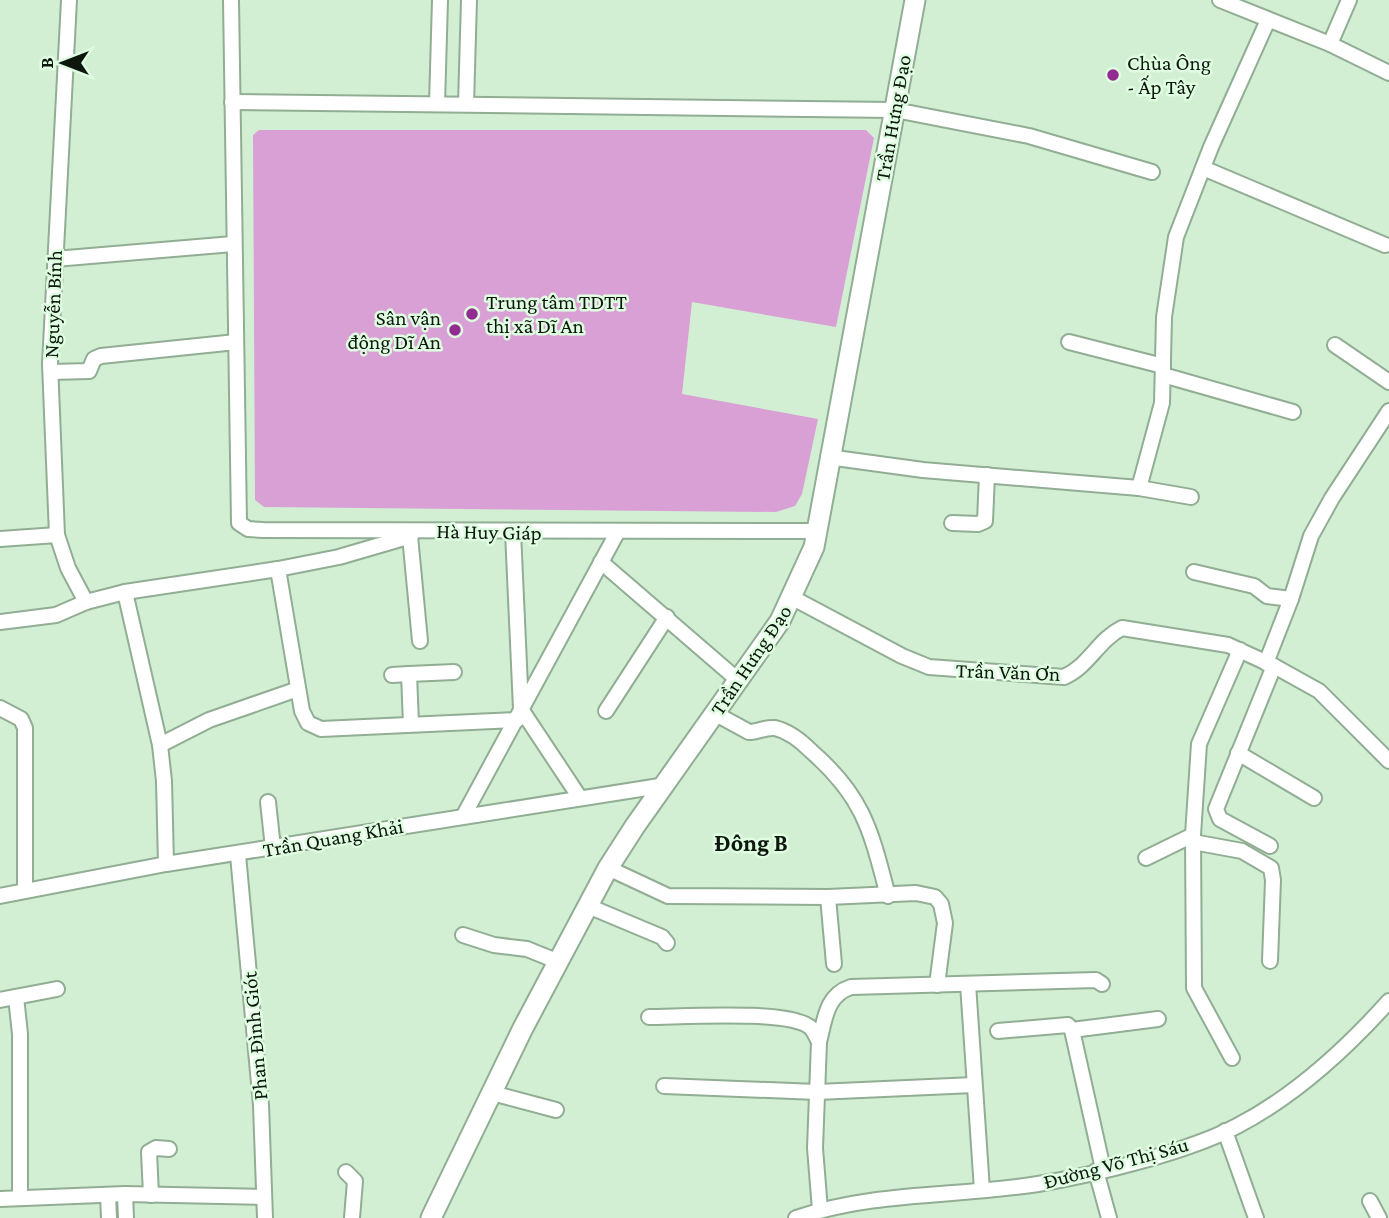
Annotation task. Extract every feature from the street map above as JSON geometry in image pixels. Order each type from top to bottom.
[{"type":"main road","name":"Trần Hưng Đạo","points":[[431,1218],[608,868],[739,681],[793,598],[817,531],[828,457],[915,0]]},
{"type":"street","name":"Nguyễn Bính","points":[[69,0],[51,372],[57,536],[68,568],[86,602]]},
{"type":"street","points":[[231,0],[239,523],[248,529],[263,530],[416,533],[420,641]]},
{"type":"street","points":[[437,104],[440,0]]},
{"type":"street","points":[[466,104],[469,0]]},
{"type":"street","points":[[1220,0],[1330,44],[1389,73]]},
{"type":"street","points":[[1330,44],[1349,0]]},
{"type":"street","points":[[1139,488],[1162,402],[1164,317],[1174,247],[1203,168],[1268,20]]},
{"type":"street","points":[[232,102],[895,110],[1029,136],[1152,172]]},
{"type":"street","points":[[1203,168],[1385,245]]},
{"type":"street","points":[[55,258],[233,244]]},
{"type":"street","points":[[51,372],[89,371],[94,359],[101,356],[236,342]]},
{"type":"street","points":[[1069,342],[1293,412]]},
{"type":"street","points":[[1335,345],[1389,382]]},
{"type":"street","points":[[1270,846],[1216,816],[1216,809],[1270,664],[1311,536],[1389,411]]},
{"type":"street","points":[[828,457],[923,470],[1139,488],[1191,497]]},
{"type":"street","points":[[952,523],[985,522],[987,475]]},
{"type":"street","name":"Hà Huy Giáp","points":[[125,592],[339,557],[416,533],[817,531]]},
{"type":"street","points":[[513,532],[519,715],[580,798]]},
{"type":"street","points":[[464,815],[617,533]]},
{"type":"street","points":[[0,539],[57,536]]},
{"type":"street","points":[[601,562],[739,681]]},
{"type":"street","points":[[278,569],[298,689],[308,723],[321,729],[519,715]]},
{"type":"street","points":[[1194,572],[1254,586],[1267,596],[1291,599]]},
{"type":"street","points":[[0,622],[56,615],[86,602],[125,592],[160,745],[164,781],[166,864]]},
{"type":"street","name":"Trần Văn Ơn","points":[[793,598],[902,656],[944,670],[1065,677],[1079,671],[1100,643],[1122,628],[1176,635],[1240,650],[1319,691],[1389,761]]},
{"type":"street","points":[[606,711],[667,617]]},
{"type":"street","points":[[1232,1058],[1194,988],[1193,839],[1199,744],[1240,650]]},
{"type":"street","points":[[392,675],[454,672]]},
{"type":"street","points":[[409,674],[411,724]]},
{"type":"street","points":[[160,745],[209,720],[298,689]]},
{"type":"street","points":[[0,708],[21,719],[25,728],[25,890]]},
{"type":"street","points":[[716,714],[749,732],[766,728],[780,729],[806,746],[839,775],[872,835],[888,896]]},
{"type":"street","points":[[1238,753],[1314,798]]},
{"type":"street","name":"Trần Quang Khải","points":[[0,896],[166,864],[238,855],[464,815],[666,785]]},
{"type":"street","points":[[268,802],[273,848]]},
{"type":"street","points":[[1146,859],[1193,839],[1242,851],[1271,868],[1273,880],[1270,961]]},
{"type":"street","name":"Phan Đình Giót","points":[[238,855],[256,1044],[265,1218]]},
{"type":"street","points":[[608,868],[668,896],[828,898],[925,895],[941,904],[945,937],[937,985]]},
{"type":"street","points":[[828,898],[834,964]]},
{"type":"street","points":[[588,906],[662,937],[667,943]]},
{"type":"street","points":[[463,935],[494,945],[527,949],[559,962]]},
{"type":"street","points":[[820,1210],[815,1149],[819,1042],[828,1005],[838,991],[851,987],[1096,980],[1102,984]]},
{"type":"street","points":[[968,984],[982,1190]]},
{"type":"street","points":[[0,1000],[57,989]]},
{"type":"street","points":[[16,997],[20,1034],[20,1197]]},
{"type":"street","name":"Đường Võ Thị Sáu","points":[[796,1218],[874,1199],[1038,1184],[1185,1147],[1225,1131],[1280,1099],[1348,1044],[1389,1001]]},
{"type":"street","points":[[649,1017],[735,1016],[795,1020],[811,1028],[819,1042]]},
{"type":"street","points":[[1072,1030],[1158,1018]]},
{"type":"street","points":[[998,1031],[1068,1025],[1072,1030],[1109,1218]]},
{"type":"street","points":[[664,1086],[817,1092],[974,1085]]},
{"type":"street","points":[[492,1093],[556,1110]]},
{"type":"street","points":[[1225,1131],[1256,1218]]},
{"type":"street","points":[[151,1195],[149,1152],[156,1148],[169,1149]]},
{"type":"street","points":[[346,1172],[355,1181],[352,1218]]},
{"type":"street","points":[[0,1199],[125,1194],[264,1197]]},
{"type":"street","points":[[125,1194],[126,1218]]},
{"type":"street","points":[[108,1195],[109,1218]]},
{"type":"street","points":[[1370,1201],[1379,1218]]},
{"type":"shaded area","name":"Trung tâm TDTT thị xã Dĩ An","points":[[259,130],[866,130],[874,138],[836,327],[692,302],[682,394],[818,419],[802,494],[795,506],[776,512],[264,507],[255,500],[253,135]]},
{"type":"place","name":"Chùa Ông - Ấp Tây","points":[[1113,75]]},
{"type":"place","name":"Trung tâm TDTT thị xã Dĩ An","points":[[472,314]]},
{"type":"place","name":"Sân vận động Dĩ An","points":[[455,330]]},
{"type":"district","name":"Đông B","points":[[751,842]]}]
